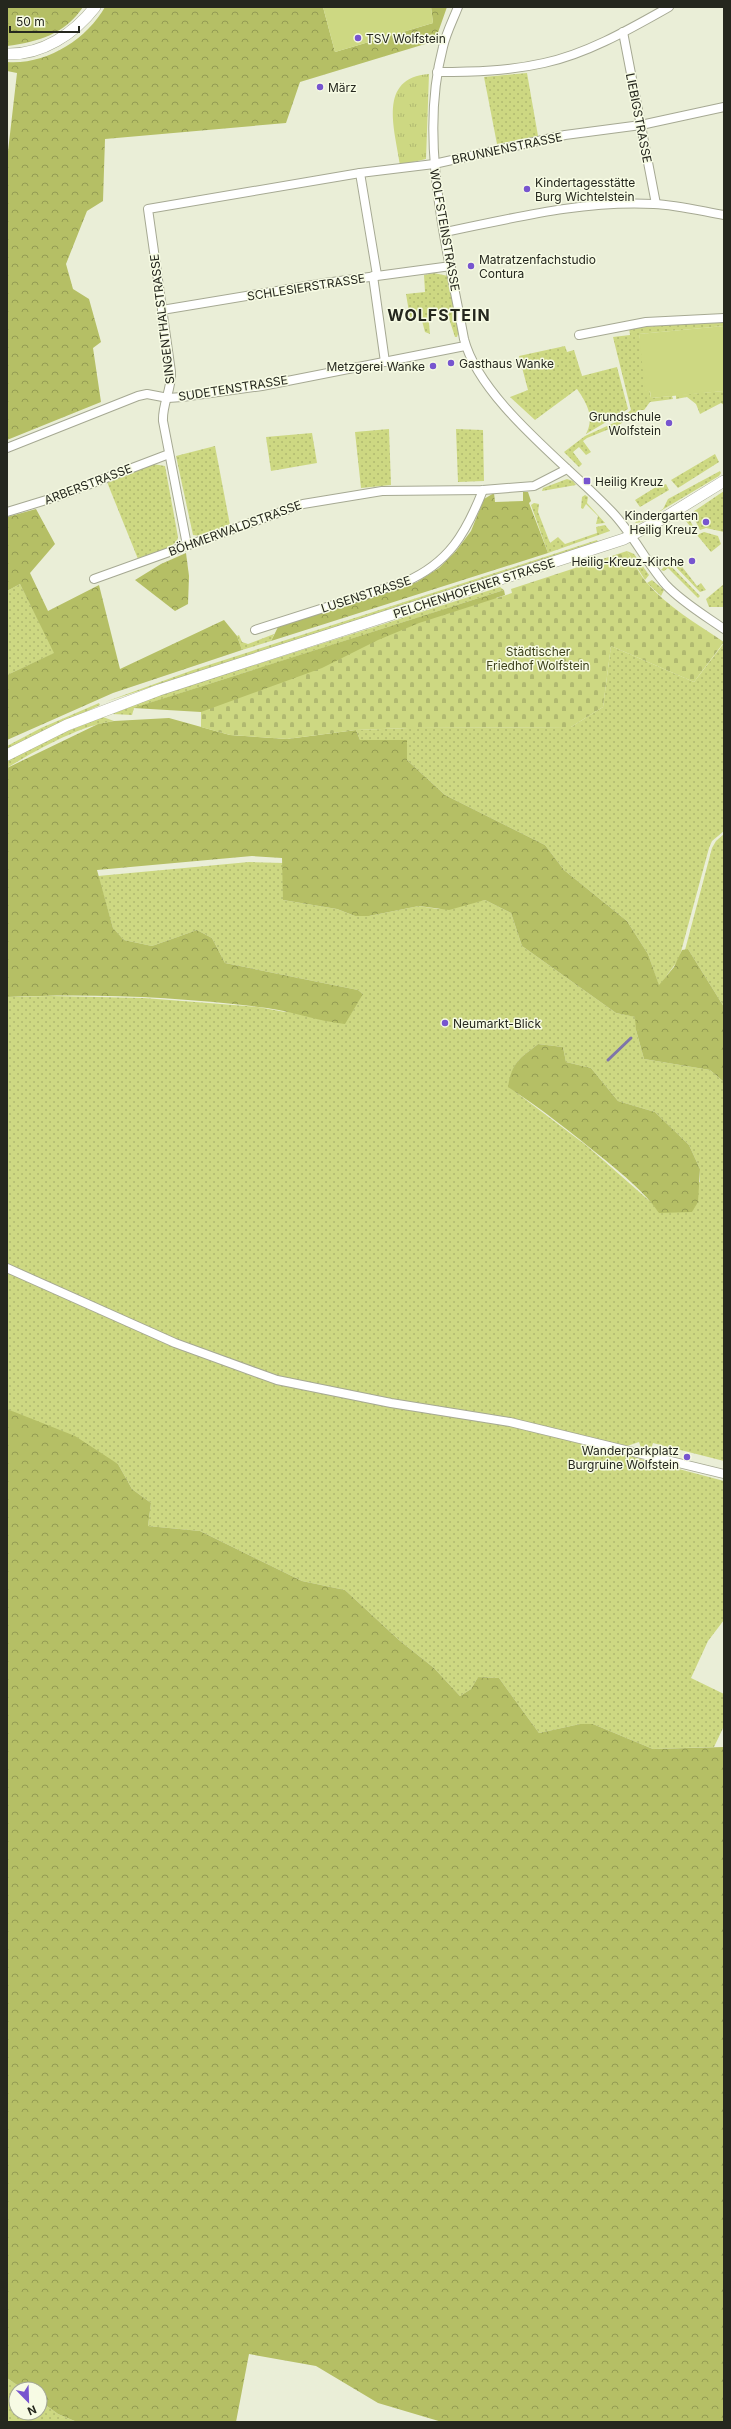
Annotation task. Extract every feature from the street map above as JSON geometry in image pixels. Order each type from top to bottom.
[{"type":"main road","points":[[7,54],[29,52],[60,39],[75,28],[95,7]]},
{"type":"main road","name":"PELCHENHOFENER STRASSE","points":[[7,755],[68,725],[99,712],[237,664],[631,536],[724,480]]},
{"type":"street","name":"WOLFSTEINSTRASSE","points":[[458,7],[443,45],[437,72],[434,164],[465,346],[488,388],[611,511],[631,536],[645,559],[670,588],[724,629]]},
{"type":"street","points":[[437,72],[476,71],[545,63],[623,32],[669,7]]},
{"type":"street","name":"LIEBIGSTRASSE","points":[[623,32],[656,204]]},
{"type":"street","name":"BRUNNENSTRASSE","points":[[148,209],[360,173],[434,164],[592,130],[641,125],[724,107]]},
{"type":"street","points":[[360,173],[375,276],[385,362]]},
{"type":"street","points":[[446,232],[546,212],[614,205],[656,204],[724,215]]},
{"type":"street","name":"SINGENTHALSTRASSE","points":[[148,209],[171,372],[168,398],[163,414],[168,454],[188,545]]},
{"type":"street","name":"SCHLESIERSTRASSE","points":[[162,310],[375,276],[451,266]]},
{"type":"street","points":[[579,335],[646,322],[724,318]]},
{"type":"street","name":"SUDETENSTRASSE","points":[[7,448],[132,398],[147,394],[168,398],[262,386],[465,346]]},
{"type":"street","name":"ARBERSTRASSE","points":[[7,512],[56,497],[168,454]]},
{"type":"street","name":"BÖHMERWALDSTRASSE","points":[[94,579],[285,508],[324,499],[382,491],[482,490],[534,486],[568,469]]},
{"type":"street","name":"LUSENSTRASSE","points":[[255,630],[405,582],[427,570],[439,562],[462,536],[472,517],[482,490]]},
{"type":"street","points":[[7,1268],[175,1342],[277,1380],[391,1402],[510,1422],[724,1474]]},
{"type":"green space","points":[[7,7],[83,7],[68,24],[50,35],[29,42],[7,46]]},
{"type":"green space","points":[[105,7],[323,7],[335,52],[433,23],[431,7],[447,7],[435,41],[300,82],[286,123],[105,139],[103,201],[87,211],[66,264],[73,289],[89,299],[101,342],[93,348],[101,402],[7,440],[7,160],[17,73],[7,71],[7,62],[22,62],[36,59],[50,55],[64,48],[87,30]]},
{"type":"green space","name":"TSV Wolfstein","points":[[323,7],[431,7],[433,23],[335,52]]},
{"type":"green space","points":[[527,73],[538,136],[497,144],[484,77]]},
{"type":"green space","points":[[429,74],[426,159],[400,165],[393,121],[393,108],[396,95],[402,85],[413,78]]},
{"type":"green space","points":[[434,273],[448,276],[459,331],[457,337],[455,337],[446,309],[428,313],[430,334],[425,332],[421,317],[410,318],[406,294],[425,292],[424,275]]},
{"type":"green space","points":[[724,321],[724,326],[639,334],[651,398],[672,396],[673,399],[650,402],[644,410],[639,410],[619,425],[587,438],[583,441],[591,452],[586,455],[579,447],[573,452],[582,464],[579,467],[564,452],[585,436],[618,421],[631,410],[613,337],[630,335],[629,328]]},
{"type":"green space","points":[[724,326],[724,391],[651,398],[650,391],[645,391],[639,334]]},
{"type":"green space","points":[[565,346],[567,352],[574,350],[582,376],[617,367],[628,409],[586,434],[590,422],[589,411],[577,389],[535,420],[510,397],[528,390],[519,356]]},
{"type":"green space","points":[[724,391],[724,405],[721,403],[700,414],[696,404],[687,397],[676,399],[676,395]]},
{"type":"green space","points":[[389,429],[391,485],[361,488],[355,432]]},
{"type":"green space","points":[[456,429],[483,430],[484,481],[458,482]]},
{"type":"green space","points":[[312,433],[317,463],[271,471],[266,437]]},
{"type":"green space","points":[[215,446],[230,525],[201,536],[193,535],[176,456]]},
{"type":"green space","points":[[715,454],[719,462],[678,488],[671,480]]},
{"type":"green space","points":[[153,464],[165,466],[178,537],[177,541],[168,549],[138,559],[107,482]]},
{"type":"green space","points":[[720,471],[721,473],[719,476],[642,522],[635,523],[640,517],[642,521],[663,509],[668,499]]},
{"type":"green space","points":[[567,479],[573,481],[576,485],[542,491],[543,488]]},
{"type":"green space","points":[[666,484],[669,490],[640,507],[635,500],[656,487],[657,488]]},
{"type":"green space","name":"Kindergarten Heilig Kreuz","points":[[724,491],[724,532],[706,528],[700,530],[693,516],[689,519],[695,529],[693,530],[686,521],[687,516]]},
{"type":"green space","points":[[523,492],[528,492],[531,501],[529,503],[548,553],[271,641],[278,627],[417,582],[439,568],[456,551],[471,531],[484,499],[494,493],[495,502],[523,501]]},
{"type":"green space","points":[[585,495],[588,497],[587,503],[605,523],[596,524],[598,516],[586,504],[583,509],[581,508],[582,497]]},
{"type":"green space","points":[[534,503],[539,504],[538,512],[550,543],[558,537],[565,544],[597,533],[596,527],[605,525],[610,531],[548,553],[531,505]]},
{"type":"green space","points":[[36,509],[55,544],[30,573],[48,611],[99,585],[120,669],[224,620],[237,636],[242,650],[113,693],[7,740],[7,675],[54,653],[20,584],[7,591],[7,517]]},
{"type":"green space","points":[[704,532],[718,536],[721,544],[711,552],[697,535]]},
{"type":"green space","points":[[597,540],[598,542],[105,702],[193,670]]},
{"type":"green space","points":[[627,551],[634,554],[649,575],[645,580]]},
{"type":"green space","name":"Städtischer Friedhof Wolfstein","points":[[627,551],[638,571],[655,591],[683,615],[724,642],[694,682],[611,646],[603,707],[571,727],[409,728],[356,730],[287,739],[230,735],[201,727],[201,712],[322,668],[378,640],[419,623],[512,593],[511,589]]},
{"type":"green space","points":[[186,553],[189,576],[188,604],[175,611],[135,580],[161,564]]},
{"type":"green space","points":[[676,559],[697,586],[701,583],[706,590],[700,592],[672,563]]},
{"type":"green space","points":[[670,565],[700,596],[698,598],[668,568],[664,571],[661,570],[665,566]]},
{"type":"green space","points":[[652,580],[664,590],[661,596],[647,583]]},
{"type":"green space","points":[[20,584],[55,653],[7,675],[7,591]]},
{"type":"green space","points":[[724,584],[724,607],[709,607],[706,599]]},
{"type":"green space","points":[[500,587],[504,590],[134,708],[132,715],[112,714],[160,695]]},
{"type":"green space","points":[[504,590],[505,595],[496,598],[499,607],[201,717],[201,712],[133,708]]},
{"type":"green space","points":[[274,634],[271,641],[242,650],[237,636],[239,635],[242,642],[248,644]]},
{"type":"green space","points":[[724,643],[724,831],[712,841],[709,848],[679,959],[659,986],[648,954],[627,921],[564,870],[545,845],[445,795],[407,760],[407,740],[360,740],[356,730],[409,728],[571,727],[603,707],[611,646],[694,682]]},
{"type":"green space","points":[[99,703],[100,705],[7,750],[7,746],[41,728]]},
{"type":"green space","points":[[103,717],[114,721],[101,723],[59,739],[7,768],[7,760],[60,734]]},
{"type":"green space","points":[[169,718],[230,735],[287,739],[356,730],[360,740],[407,740],[407,760],[445,795],[545,845],[564,870],[627,921],[648,954],[659,985],[674,967],[682,950],[688,949],[724,1007],[724,1082],[710,1070],[644,1059],[636,1030],[635,1017],[616,1013],[522,946],[511,913],[485,900],[449,910],[419,906],[369,916],[355,916],[337,909],[283,900],[282,858],[252,856],[97,870],[113,928],[124,940],[152,946],[197,930],[212,938],[225,963],[358,990],[363,994],[345,1024],[267,1008],[203,1001],[72,995],[7,997],[7,768],[98,724],[114,721]]},
{"type":"green space","points":[[724,834],[724,1007],[688,949],[685,950],[712,848],[716,841]]},
{"type":"green space","points":[[249,862],[283,863],[283,900],[337,909],[355,916],[369,916],[419,906],[438,909],[485,900],[511,913],[522,946],[616,1013],[636,1017],[636,1030],[644,1059],[710,1070],[724,1082],[724,1461],[653,1443],[650,1452],[642,1450],[639,1442],[627,1446],[626,1455],[724,1481],[724,1620],[708,1641],[691,1678],[724,1694],[724,1726],[714,1747],[653,1749],[593,1724],[580,1724],[539,1733],[499,1678],[478,1677],[471,1689],[460,1696],[434,1668],[399,1640],[345,1590],[302,1581],[200,1531],[148,1526],[151,1503],[132,1489],[118,1464],[7,1409],[7,997],[51,996],[144,998],[258,1007],[285,1012],[363,994],[358,990],[225,963],[212,938],[197,930],[152,946],[124,940],[113,928],[98,876]],"holes":[[[538,1044],[563,1047],[566,1062],[591,1068],[618,1101],[655,1112],[689,1145],[700,1169],[700,1182],[653,1204],[587,1146],[509,1087],[514,1066]]]},
{"type":"green space","points":[[538,1044],[563,1047],[566,1062],[591,1068],[618,1101],[655,1112],[689,1145],[700,1169],[698,1202],[692,1212],[659,1213],[640,1191],[604,1159],[521,1095],[508,1087],[514,1066]]},
{"type":"green space","points":[[7,1409],[75,1436],[118,1464],[132,1489],[151,1503],[148,1526],[200,1531],[302,1581],[345,1590],[399,1640],[434,1668],[460,1696],[471,1689],[478,1677],[499,1678],[539,1733],[580,1724],[593,1724],[653,1749],[724,1747],[724,2422],[442,2422],[378,2403],[316,2366],[249,2354],[236,2422],[77,2422],[58,2414],[48,2407],[48,2381],[11,2381],[7,2378]]},
{"type":"green space","points":[[7,2378],[11,2381],[8,2381],[8,2421],[48,2421],[48,2407],[58,2414],[77,2422],[7,2422]]},
{"type":"waterway","points":[[608,1060],[631,1038]]},
{"type":"place","name":"TSV Wolfstein","points":[[358,38]]},
{"type":"place","name":"März","points":[[320,87]]},
{"type":"place","name":"Kindertagesstätte Burg Wichtelstein","points":[[527,189]]},
{"type":"place","name":"Matratzenfachstudio Contura","points":[[471,266]]},
{"type":"place","name":"Gasthaus Wanke","points":[[451,363]]},
{"type":"place","name":"Metzgerei Wanke","points":[[433,366]]},
{"type":"place","name":"Grundschule Wolfstein","points":[[669,423]]},
{"type":"place","name":"Heilig Kreuz","points":[[587,481]]},
{"type":"place","name":"Kindergarten Heilig Kreuz","points":[[706,522]]},
{"type":"place","name":"Heilig-Kreuz-Kirche","points":[[692,561]]},
{"type":"place","name":"Neumarkt-Blick","points":[[445,1023]]},
{"type":"place","name":"Wanderparkplatz Burgruine Wolfstein","points":[[687,1457]]},
{"type":"district","name":"WOLFSTEIN","points":[[439,315]]}]
